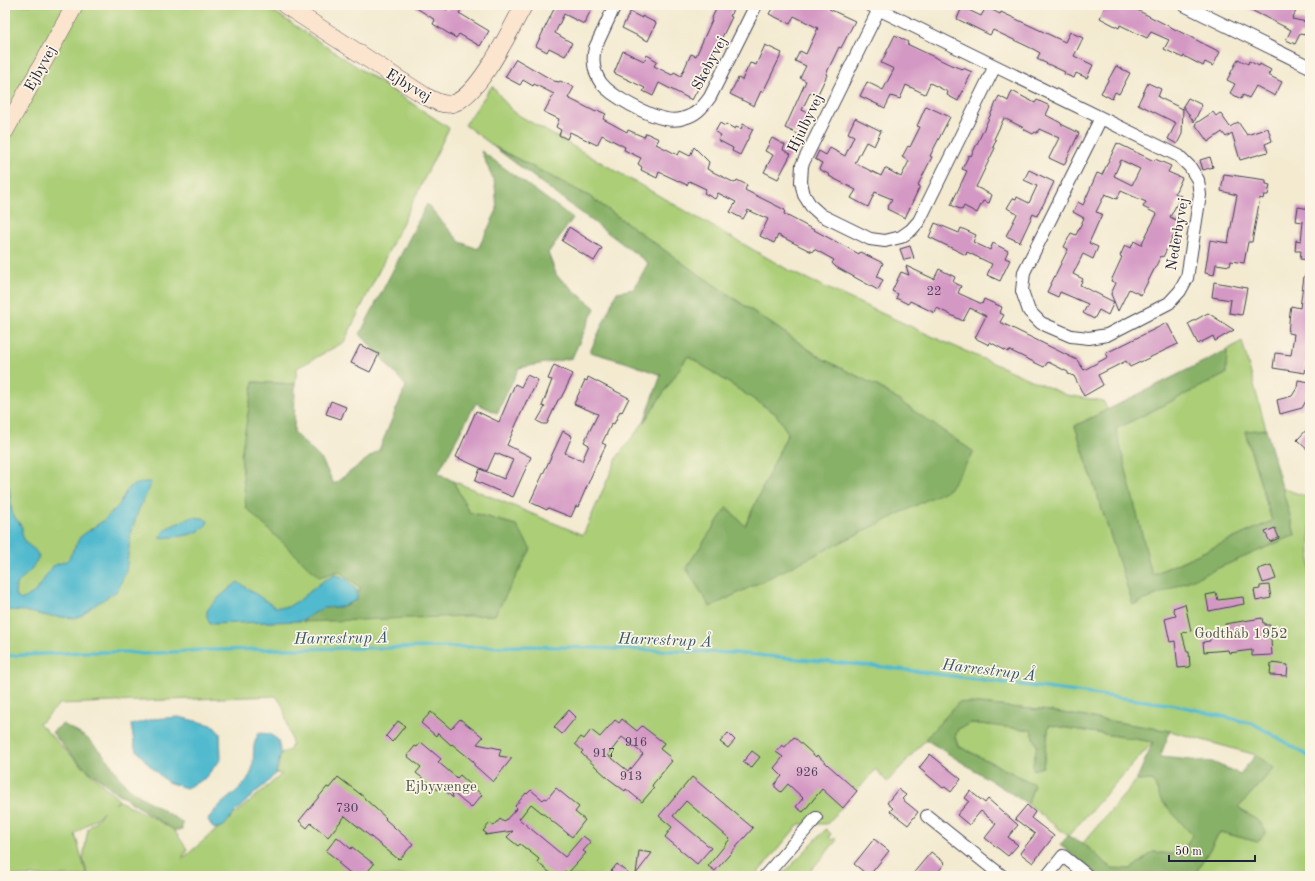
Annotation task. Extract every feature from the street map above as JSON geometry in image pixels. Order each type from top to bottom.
[{"type":"street","name":"Ejbyvej","points":[[5,131],[75,5]]},
{"type":"street","name":"Ejbyvej","points":[[285,5],[425,96],[440,103],[453,104],[467,96],[482,78],[524,5]]},
{"type":"street","name":"Skebyvej","points":[[615,5],[595,48],[594,66],[596,75],[609,91],[620,99],[658,117],[667,120],[674,120],[695,114],[710,97],[756,5]]},
{"type":"street","points":[[1184,5],[1310,67]]},
{"type":"street","name":"Nederbyvej","points":[[876,6],[1179,156],[1190,167],[1198,180],[1200,195],[1186,278],[1180,291],[1169,303],[1107,335],[1089,338],[1071,336],[1041,323],[1029,311],[1022,291],[1024,272],[1101,118]]},
{"type":"street","name":"Hjulbyvej","points":[[876,6],[802,165],[801,182],[804,195],[811,206],[820,215],[870,239],[885,241],[901,237],[911,230],[919,221],[995,66]]},
{"type":"street","points":[[927,816],[1002,876]]},
{"type":"street","points":[[764,876],[816,818]]},
{"type":"street","points":[[1047,876],[1063,856],[1088,876]]},
{"type":"green space","points":[[5,5],[264,5],[449,128],[344,342],[297,368],[295,384],[254,382],[339,571],[361,588],[349,605],[313,608],[495,615],[516,525],[469,512],[453,481],[583,535],[618,456],[644,422],[688,356],[776,414],[788,433],[745,526],[727,508],[686,568],[973,452],[879,387],[823,359],[688,267],[589,196],[495,147],[465,125],[492,86],[513,112],[792,272],[940,340],[1066,395],[1103,401],[1108,409],[1075,426],[1133,605],[1295,534],[1282,488],[1310,498],[1310,876],[1194,876],[1220,832],[1258,842],[1260,822],[1238,808],[1274,768],[1256,755],[1170,731],[1050,711],[960,702],[887,782],[876,769],[827,824],[799,824],[755,876],[88,876],[83,859],[88,829],[104,812],[75,834],[87,876],[5,876]],"holes":[[[276,696],[283,706],[292,743],[290,750],[281,753],[276,773],[282,774],[182,859],[187,849],[174,830],[119,801],[115,804],[119,800],[61,746],[39,723],[44,720],[59,704]]]},
{"type":"green space","points":[[494,147],[589,196],[688,267],[823,359],[879,387],[974,452],[949,489],[710,607],[686,568],[727,507],[745,526],[788,433],[776,414],[688,356],[644,422],[661,375],[625,362],[590,352],[617,292],[634,289],[648,263]]},
{"type":"green space","points":[[481,151],[573,218],[548,253],[557,276],[595,308],[572,358],[519,368],[497,413],[476,403],[438,473],[453,481],[469,512],[516,525],[531,549],[495,615],[303,622],[313,608],[349,605],[361,588],[339,571],[319,577],[246,508],[241,455],[253,382],[295,384],[294,433],[322,460],[334,484],[379,450],[406,386],[360,334],[427,204],[460,242],[478,249],[497,210],[495,184]]},
{"type":"green space","points":[[1242,341],[1266,429],[1245,432],[1272,521],[1152,575],[1115,429],[1225,374],[1227,350]]},
{"type":"green space","points":[[1227,350],[1226,374],[1116,429],[1152,575],[1272,521],[1245,431],[1266,429],[1295,535],[1133,605],[1075,426]]},
{"type":"green space","points":[[959,702],[1050,711],[1170,731],[1160,757],[1212,762],[1240,774],[1256,755],[1274,768],[1238,808],[1260,822],[1266,832],[1258,842],[1220,832],[1194,876],[1099,876],[1060,845],[1068,836],[1083,843],[1111,868],[1131,869],[1153,852],[1181,855],[1192,835],[1161,800],[1153,780],[1136,781],[1153,742],[1049,725],[1043,767],[1033,770],[1037,746],[1031,730],[971,723],[958,729],[955,737],[958,746],[1034,784],[1028,804],[925,739]]},
{"type":"green space","points":[[971,723],[1031,730],[1037,746],[1033,764],[1043,767],[1049,725],[1153,742],[1068,836],[1028,804],[1034,784],[958,746],[955,737],[958,729]]},
{"type":"green space","points":[[63,724],[87,738],[108,759],[119,777],[132,791],[182,822],[182,830],[174,830],[141,809],[108,786],[78,761],[52,732]]},
{"type":"green space","points":[[1153,780],[1161,800],[1193,834],[1181,855],[1153,852],[1131,869],[1111,868],[1083,843],[1136,781]]},
{"type":"green space","points":[[826,829],[831,834],[829,837],[832,840],[835,838],[837,840],[806,876],[781,876]]},
{"type":"water","points":[[151,482],[150,487],[139,509],[131,532],[126,572],[117,591],[92,607],[83,615],[74,618],[5,610],[5,492],[9,486],[12,513],[22,527],[22,535],[27,544],[35,550],[39,557],[30,571],[16,585],[15,595],[21,600],[35,592],[53,566],[68,560],[80,537],[104,520],[119,505],[125,493],[131,486]]},
{"type":"water","points":[[192,517],[203,518],[208,521],[205,526],[194,533],[159,538],[167,528]]},
{"type":"water","points":[[335,575],[346,578],[357,591],[357,600],[340,607],[323,608],[301,621],[210,624],[207,616],[207,611],[209,608],[221,595],[238,582],[275,607],[288,607],[323,581]]},
{"type":"water","points":[[179,717],[212,725],[220,733],[221,759],[204,779],[186,788],[167,782],[148,764],[135,748],[131,725],[152,719]]},
{"type":"water","points":[[259,733],[270,734],[278,740],[281,753],[276,773],[236,811],[224,826],[214,829],[208,820],[212,814],[243,785],[251,774],[254,745]]},
{"type":"building","points":[[412,5],[440,5],[447,10],[450,5],[464,5],[459,13],[489,31],[480,46],[459,34],[456,38],[433,24],[435,20]]},
{"type":"building","points":[[545,5],[582,5],[591,10],[584,24],[564,14],[555,33],[572,43],[565,56],[549,48],[547,52],[536,46],[554,9]]},
{"type":"building","points":[[718,5],[735,5],[730,16],[732,17],[709,64],[706,74],[692,100],[659,83],[653,96],[643,91],[645,88],[614,73],[623,51],[644,61],[647,55],[657,61],[654,66],[672,75],[674,72],[681,76],[691,54],[696,56]]},
{"type":"building","points":[[774,5],[831,5],[829,9],[855,21],[841,48],[839,47],[817,96],[810,93],[802,110],[810,114],[800,135],[785,128],[806,81],[800,78],[806,66],[795,61],[800,51],[806,54],[818,28],[794,16],[790,24],[769,14]]},
{"type":"building","points":[[1106,5],[1137,5],[1135,9],[1220,52],[1213,66],[1205,62],[1203,66],[1184,56],[1183,58],[1164,49],[1169,40],[1151,32],[1147,38],[1120,25],[1119,28],[1100,18]]},
{"type":"building","points":[[1241,5],[1299,5],[1292,19],[1307,22],[1305,35],[1300,34],[1295,44],[1286,40],[1291,30]]},
{"type":"building","points":[[962,7],[981,16],[986,7],[1000,14],[1001,12],[1065,42],[1070,32],[1083,38],[1074,56],[1093,65],[1087,78],[1076,73],[1074,78],[1064,74],[1065,72],[1037,59],[1040,53],[1035,50],[993,30],[990,35],[957,19]]},
{"type":"building","points":[[630,12],[656,23],[648,41],[622,28]]},
{"type":"building","points":[[895,35],[908,42],[907,44],[951,65],[972,72],[958,101],[947,95],[948,92],[930,83],[925,94],[906,85],[900,99],[891,96],[885,108],[860,96],[867,82],[883,90],[894,69],[881,63]]},
{"type":"building","points":[[765,45],[782,53],[763,92],[761,91],[754,106],[730,94],[738,78],[742,80],[750,63],[756,65]]},
{"type":"building","points":[[516,59],[554,81],[560,81],[574,87],[568,98],[596,112],[597,110],[606,114],[603,119],[627,132],[628,130],[644,137],[646,133],[659,139],[656,144],[678,155],[680,151],[690,156],[694,147],[709,162],[707,169],[735,183],[737,180],[747,185],[745,190],[785,210],[784,214],[859,254],[860,252],[883,263],[877,277],[883,280],[878,290],[836,267],[832,263],[834,260],[814,249],[812,252],[778,235],[774,243],[760,236],[768,219],[748,210],[743,219],[730,212],[736,202],[718,193],[715,199],[704,193],[706,189],[689,181],[687,185],[659,172],[657,178],[641,170],[642,167],[638,164],[641,158],[624,150],[625,147],[602,135],[597,145],[570,132],[567,139],[559,135],[561,130],[556,127],[559,119],[544,112],[554,94],[534,84],[533,86],[523,80],[520,85],[505,77]]},
{"type":"building","points":[[1238,59],[1248,64],[1249,61],[1259,66],[1260,64],[1271,70],[1268,75],[1282,82],[1275,96],[1256,86],[1249,98],[1243,95],[1241,99],[1230,93],[1235,84],[1227,80]]},
{"type":"building","points":[[1116,66],[1130,73],[1119,94],[1115,92],[1112,99],[1101,93]]},
{"type":"building","points":[[1148,83],[1161,89],[1158,97],[1183,109],[1182,134],[1177,144],[1168,139],[1176,123],[1138,104]]},
{"type":"building","points":[[1012,91],[1035,103],[1037,100],[1050,106],[1046,115],[1079,133],[1064,165],[1049,158],[1059,138],[1039,129],[1037,133],[1035,132],[1033,134],[1004,118],[994,139],[996,140],[993,147],[995,148],[976,187],[992,195],[989,203],[983,201],[977,213],[964,206],[962,210],[951,205],[967,171],[962,169],[969,155],[971,156],[999,96],[1008,101]]},
{"type":"building","points":[[1188,98],[1202,105],[1194,122],[1183,106]]},
{"type":"building","points":[[926,106],[950,117],[930,156],[932,157],[918,185],[920,186],[905,218],[887,209],[892,199],[875,192],[868,207],[851,198],[856,190],[819,169],[822,163],[815,159],[819,151],[826,155],[830,148],[845,156],[854,136],[848,133],[855,118],[881,131],[874,146],[866,142],[855,163],[881,176],[885,168],[901,177],[909,161],[902,157],[908,146],[910,147],[920,127],[917,126]]},
{"type":"building","points":[[1213,112],[1216,116],[1220,113],[1230,127],[1238,122],[1247,135],[1268,128],[1272,141],[1265,144],[1268,152],[1240,160],[1232,133],[1226,137],[1222,132],[1208,142],[1195,124]]},
{"type":"building","points":[[720,123],[725,126],[726,124],[735,129],[736,127],[741,129],[743,124],[753,129],[740,155],[732,151],[733,148],[718,140],[721,135],[715,132]]},
{"type":"building","points":[[772,138],[785,145],[783,150],[791,154],[778,179],[764,172],[773,155],[765,151]]},
{"type":"building","points":[[1117,143],[1154,161],[1155,159],[1171,166],[1168,172],[1182,178],[1175,193],[1181,196],[1170,217],[1180,222],[1163,257],[1161,256],[1141,295],[1129,289],[1118,311],[1111,294],[1116,283],[1111,281],[1122,257],[1120,256],[1125,245],[1131,248],[1134,241],[1141,245],[1157,214],[1143,207],[1146,202],[1121,191],[1117,199],[1105,194],[1096,212],[1102,214],[1089,243],[1098,247],[1093,259],[1083,254],[1073,274],[1083,279],[1080,285],[1114,302],[1108,315],[1099,310],[1094,319],[1083,313],[1088,304],[1060,292],[1058,297],[1047,292],[1068,249],[1064,247],[1071,233],[1076,235],[1084,218],[1073,212],[1078,202],[1083,205],[1097,173],[1102,175]],"holes":[[[1121,160],[1140,169],[1132,185],[1114,176]]]},
{"type":"building","points":[[1210,157],[1213,167],[1203,170],[1200,160]]},
{"type":"building","points":[[1029,170],[1054,182],[1037,216],[1033,214],[1020,242],[1006,236],[1017,214],[1007,208],[1013,198],[1016,199],[1017,197],[1029,203],[1037,186],[1024,180]]},
{"type":"building","points":[[1224,174],[1266,180],[1266,184],[1270,185],[1268,195],[1264,195],[1263,199],[1260,198],[1252,242],[1248,242],[1244,263],[1231,261],[1230,266],[1216,264],[1214,275],[1205,273],[1210,240],[1228,243],[1237,195],[1221,191]]},
{"type":"building","points":[[1298,207],[1310,209],[1310,260],[1300,259],[1301,251],[1295,251],[1296,240],[1301,241],[1303,222],[1296,221]]},
{"type":"building","points":[[935,223],[959,233],[961,228],[976,235],[973,242],[990,250],[993,243],[1008,251],[1005,258],[1010,260],[1000,281],[987,275],[992,264],[967,252],[966,255],[929,237]]},
{"type":"building","points":[[569,227],[602,248],[594,261],[562,241]]},
{"type":"building","points":[[910,246],[914,258],[904,260],[900,249]]},
{"type":"building","points":[[906,266],[934,279],[939,269],[955,277],[953,282],[961,286],[958,293],[982,304],[984,299],[1002,307],[1000,313],[1004,315],[1000,322],[1077,360],[1084,370],[1108,357],[1106,353],[1167,323],[1178,344],[1130,367],[1126,361],[1098,375],[1103,385],[1084,396],[1074,376],[1068,374],[1068,372],[1048,362],[1044,367],[1009,350],[1008,352],[990,342],[989,345],[975,338],[986,316],[970,308],[963,321],[937,308],[935,313],[910,301],[908,304],[896,298],[898,294],[892,291],[901,272],[909,275]]},
{"type":"building","points":[[1304,276],[1310,276],[1310,362],[1307,361],[1305,373],[1273,368],[1275,353],[1291,355],[1294,334],[1288,333],[1290,312],[1291,306],[1300,308]]},
{"type":"building","points":[[1214,282],[1247,288],[1242,315],[1229,313],[1231,300],[1212,297]]},
{"type":"building","points":[[1208,313],[1234,330],[1215,341],[1213,336],[1198,344],[1188,324]]},
{"type":"building","points":[[360,345],[379,354],[370,372],[351,363]]},
{"type":"building","points":[[554,365],[573,374],[561,398],[558,400],[547,424],[543,424],[537,421],[545,407],[542,406],[552,380],[548,379]]},
{"type":"building","points":[[527,375],[538,380],[527,400],[507,445],[531,457],[513,497],[475,481],[480,469],[504,479],[513,460],[495,453],[487,471],[456,457],[476,411],[499,422],[515,384],[521,387]]},
{"type":"building","points":[[588,377],[629,398],[622,412],[620,411],[614,424],[612,423],[602,443],[606,445],[578,507],[576,506],[571,517],[548,508],[547,510],[530,502],[563,431],[572,436],[565,453],[582,461],[589,445],[584,442],[598,414],[574,404],[585,380],[587,381]]},
{"type":"building","points":[[1298,380],[1310,382],[1310,394],[1302,408],[1280,414],[1277,400],[1292,396],[1297,388]]},
{"type":"building","points":[[331,401],[346,407],[341,419],[326,414]]},
{"type":"building","points":[[1310,426],[1310,452],[1297,440]]},
{"type":"building","points":[[1275,528],[1279,538],[1270,542],[1265,532]]},
{"type":"building","points":[[1271,565],[1276,579],[1263,583],[1258,569]]},
{"type":"building","points":[[1269,585],[1271,598],[1256,601],[1254,590],[1260,589],[1260,586]]},
{"type":"building","points":[[1216,593],[1218,600],[1243,597],[1244,604],[1209,611],[1206,595]]},
{"type":"building","points":[[1185,604],[1191,631],[1182,633],[1187,652],[1189,652],[1190,667],[1178,668],[1175,641],[1170,642],[1165,619],[1176,616],[1173,608]]},
{"type":"building","points":[[1262,618],[1265,625],[1270,625],[1272,655],[1252,656],[1252,650],[1229,653],[1228,650],[1204,652],[1203,642],[1210,641],[1209,634],[1226,633],[1225,624]]},
{"type":"building","points":[[1271,663],[1288,665],[1287,676],[1270,675]]},
{"type":"building","points":[[569,710],[576,717],[562,734],[554,727]]},
{"type":"building","points":[[431,712],[451,729],[460,719],[483,737],[477,744],[501,749],[499,756],[512,758],[493,782],[474,765],[474,762],[438,733],[436,736],[421,723]]},
{"type":"building","points":[[622,719],[637,731],[642,726],[664,743],[660,749],[670,757],[669,759],[672,761],[653,784],[652,787],[654,788],[642,802],[626,789],[625,791],[609,779],[581,753],[583,751],[575,744],[581,737],[584,739],[591,730],[600,737],[615,720],[619,723]],"holes":[[[622,737],[643,754],[628,771],[608,755]]]},
{"type":"building","points":[[398,721],[405,726],[392,742],[386,736]]},
{"type":"building","points":[[728,733],[735,740],[728,748],[720,742]]},
{"type":"building","points":[[794,737],[816,757],[817,755],[857,791],[843,808],[822,789],[803,812],[796,807],[803,798],[788,784],[781,792],[775,787],[775,784],[782,776],[774,768],[783,757],[776,752],[782,745],[785,747]]},
{"type":"building","points":[[421,742],[441,759],[438,762],[457,778],[460,775],[482,795],[471,808],[452,792],[453,798],[441,787],[438,790],[416,773],[421,767],[407,756],[415,746],[417,747]]},
{"type":"building","points":[[752,751],[760,757],[751,768],[743,762]]},
{"type":"building","points":[[930,754],[961,779],[951,792],[945,787],[943,788],[919,768]]},
{"type":"building","points":[[338,777],[364,797],[386,818],[385,819],[413,844],[400,859],[398,859],[345,816],[328,837],[311,823],[307,828],[299,821],[327,787],[329,788]]},
{"type":"building","points":[[692,777],[753,828],[715,871],[708,866],[730,839],[686,801],[673,816],[711,848],[697,864],[665,837],[672,827],[659,816]]},
{"type":"building","points":[[556,788],[579,807],[575,812],[585,820],[572,837],[531,804],[519,819],[565,857],[583,836],[591,842],[583,851],[586,853],[568,873],[565,871],[561,876],[554,876],[537,862],[539,859],[520,844],[518,846],[507,837],[513,831],[485,835],[487,834],[483,831],[490,823],[494,826],[500,819],[504,822],[517,808],[515,806],[526,793],[527,794],[531,790],[543,800],[545,798],[547,799]]},
{"type":"building","points":[[898,789],[906,795],[902,799],[918,812],[908,825],[890,811],[893,808],[887,803]]},
{"type":"building","points":[[970,791],[985,803],[988,799],[1018,825],[1008,837],[1018,845],[1008,856],[985,838],[996,824],[981,811],[969,825],[957,815],[969,801],[965,798]]},
{"type":"building","points":[[1027,805],[1035,812],[1031,818],[1054,836],[1033,863],[1020,853],[1035,834],[1015,819]]},
{"type":"building","points":[[337,837],[351,849],[352,847],[374,864],[364,876],[354,876],[326,851]]},
{"type":"building","points":[[874,839],[889,851],[869,876],[854,864]]},
{"type":"building","points":[[639,851],[652,853],[636,874]]},
{"type":"building","points":[[931,852],[945,863],[935,876],[911,876]]},
{"type":"building","points":[[617,864],[631,876],[607,876]]},
{"type":"waterway","name":"Harrestrup Å","points":[[5,656],[83,652],[127,652],[143,654],[202,650],[532,646],[735,653],[883,667],[1176,705],[1254,724],[1310,757]]},
{"type":"park label","name":"Godthåb 1952","points":[[1241,633]]},
{"type":"park label","name":"Ejbyvænge","points":[[441,786]]}]
